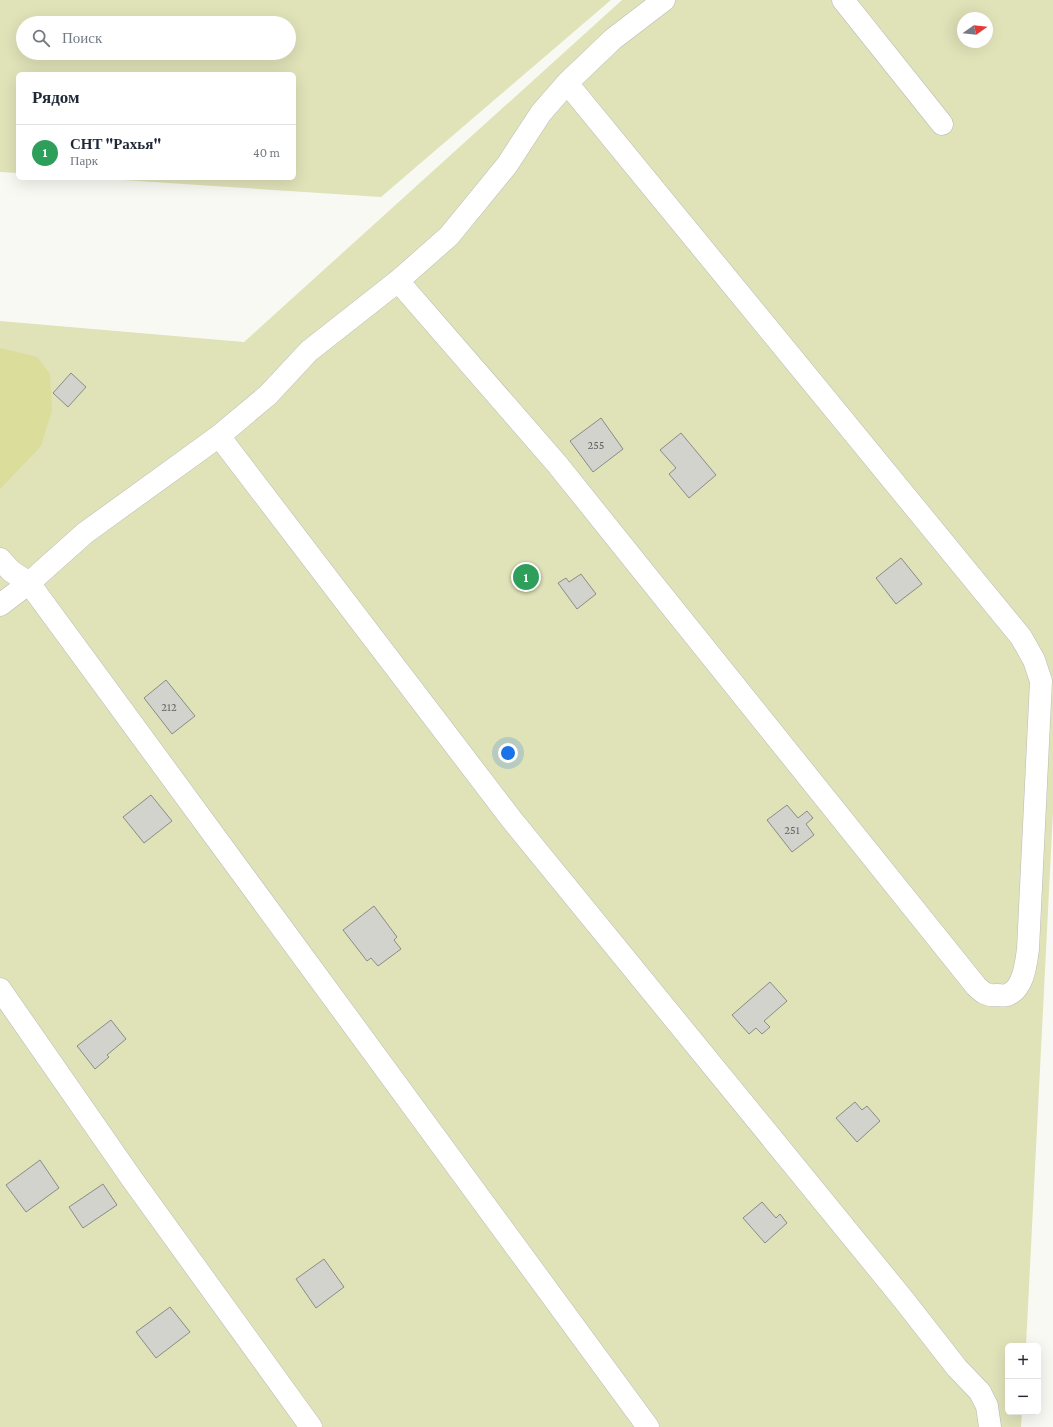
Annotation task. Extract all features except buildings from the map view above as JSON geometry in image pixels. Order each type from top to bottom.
[{"type":"street","points":[[0,605],[29,583],[85,533],[219,436],[268,395],[309,351],[398,280],[449,236],[507,165],[541,113],[567,83],[613,39],[664,0]]},
{"type":"street","points":[[843,0],[942,124]]},
{"type":"street","points":[[398,280],[557,464],[976,986],[984,994],[994,996],[1008,995],[1018,986],[1023,974],[1028,949],[1041,681],[1034,660],[1021,637],[567,83]]},
{"type":"street","points":[[219,436],[512,820],[903,1299],[957,1368],[980,1392],[987,1406],[990,1427]]},
{"type":"street","points":[[5,565],[29,583],[648,1427]]},
{"type":"street","points":[[0,988],[137,1185],[311,1427]]},
{"type":"shaded area","points":[[0,0],[611,0],[381,197],[122,180],[296,180],[296,72],[16,72],[16,173],[0,172]]},
{"type":"shaded area","points":[[622,0],[1053,0],[1053,812],[1026,1343],[1005,1343],[1005,1415],[1022,1415],[1021,1427],[0,1427],[0,321],[244,342]]},
{"type":"shaded area","points":[[0,348],[37,357],[50,374],[52,410],[41,446],[0,489]]},
{"type":"place","name":"СНТ \"Рахья\"","points":[[526,577]]}]
